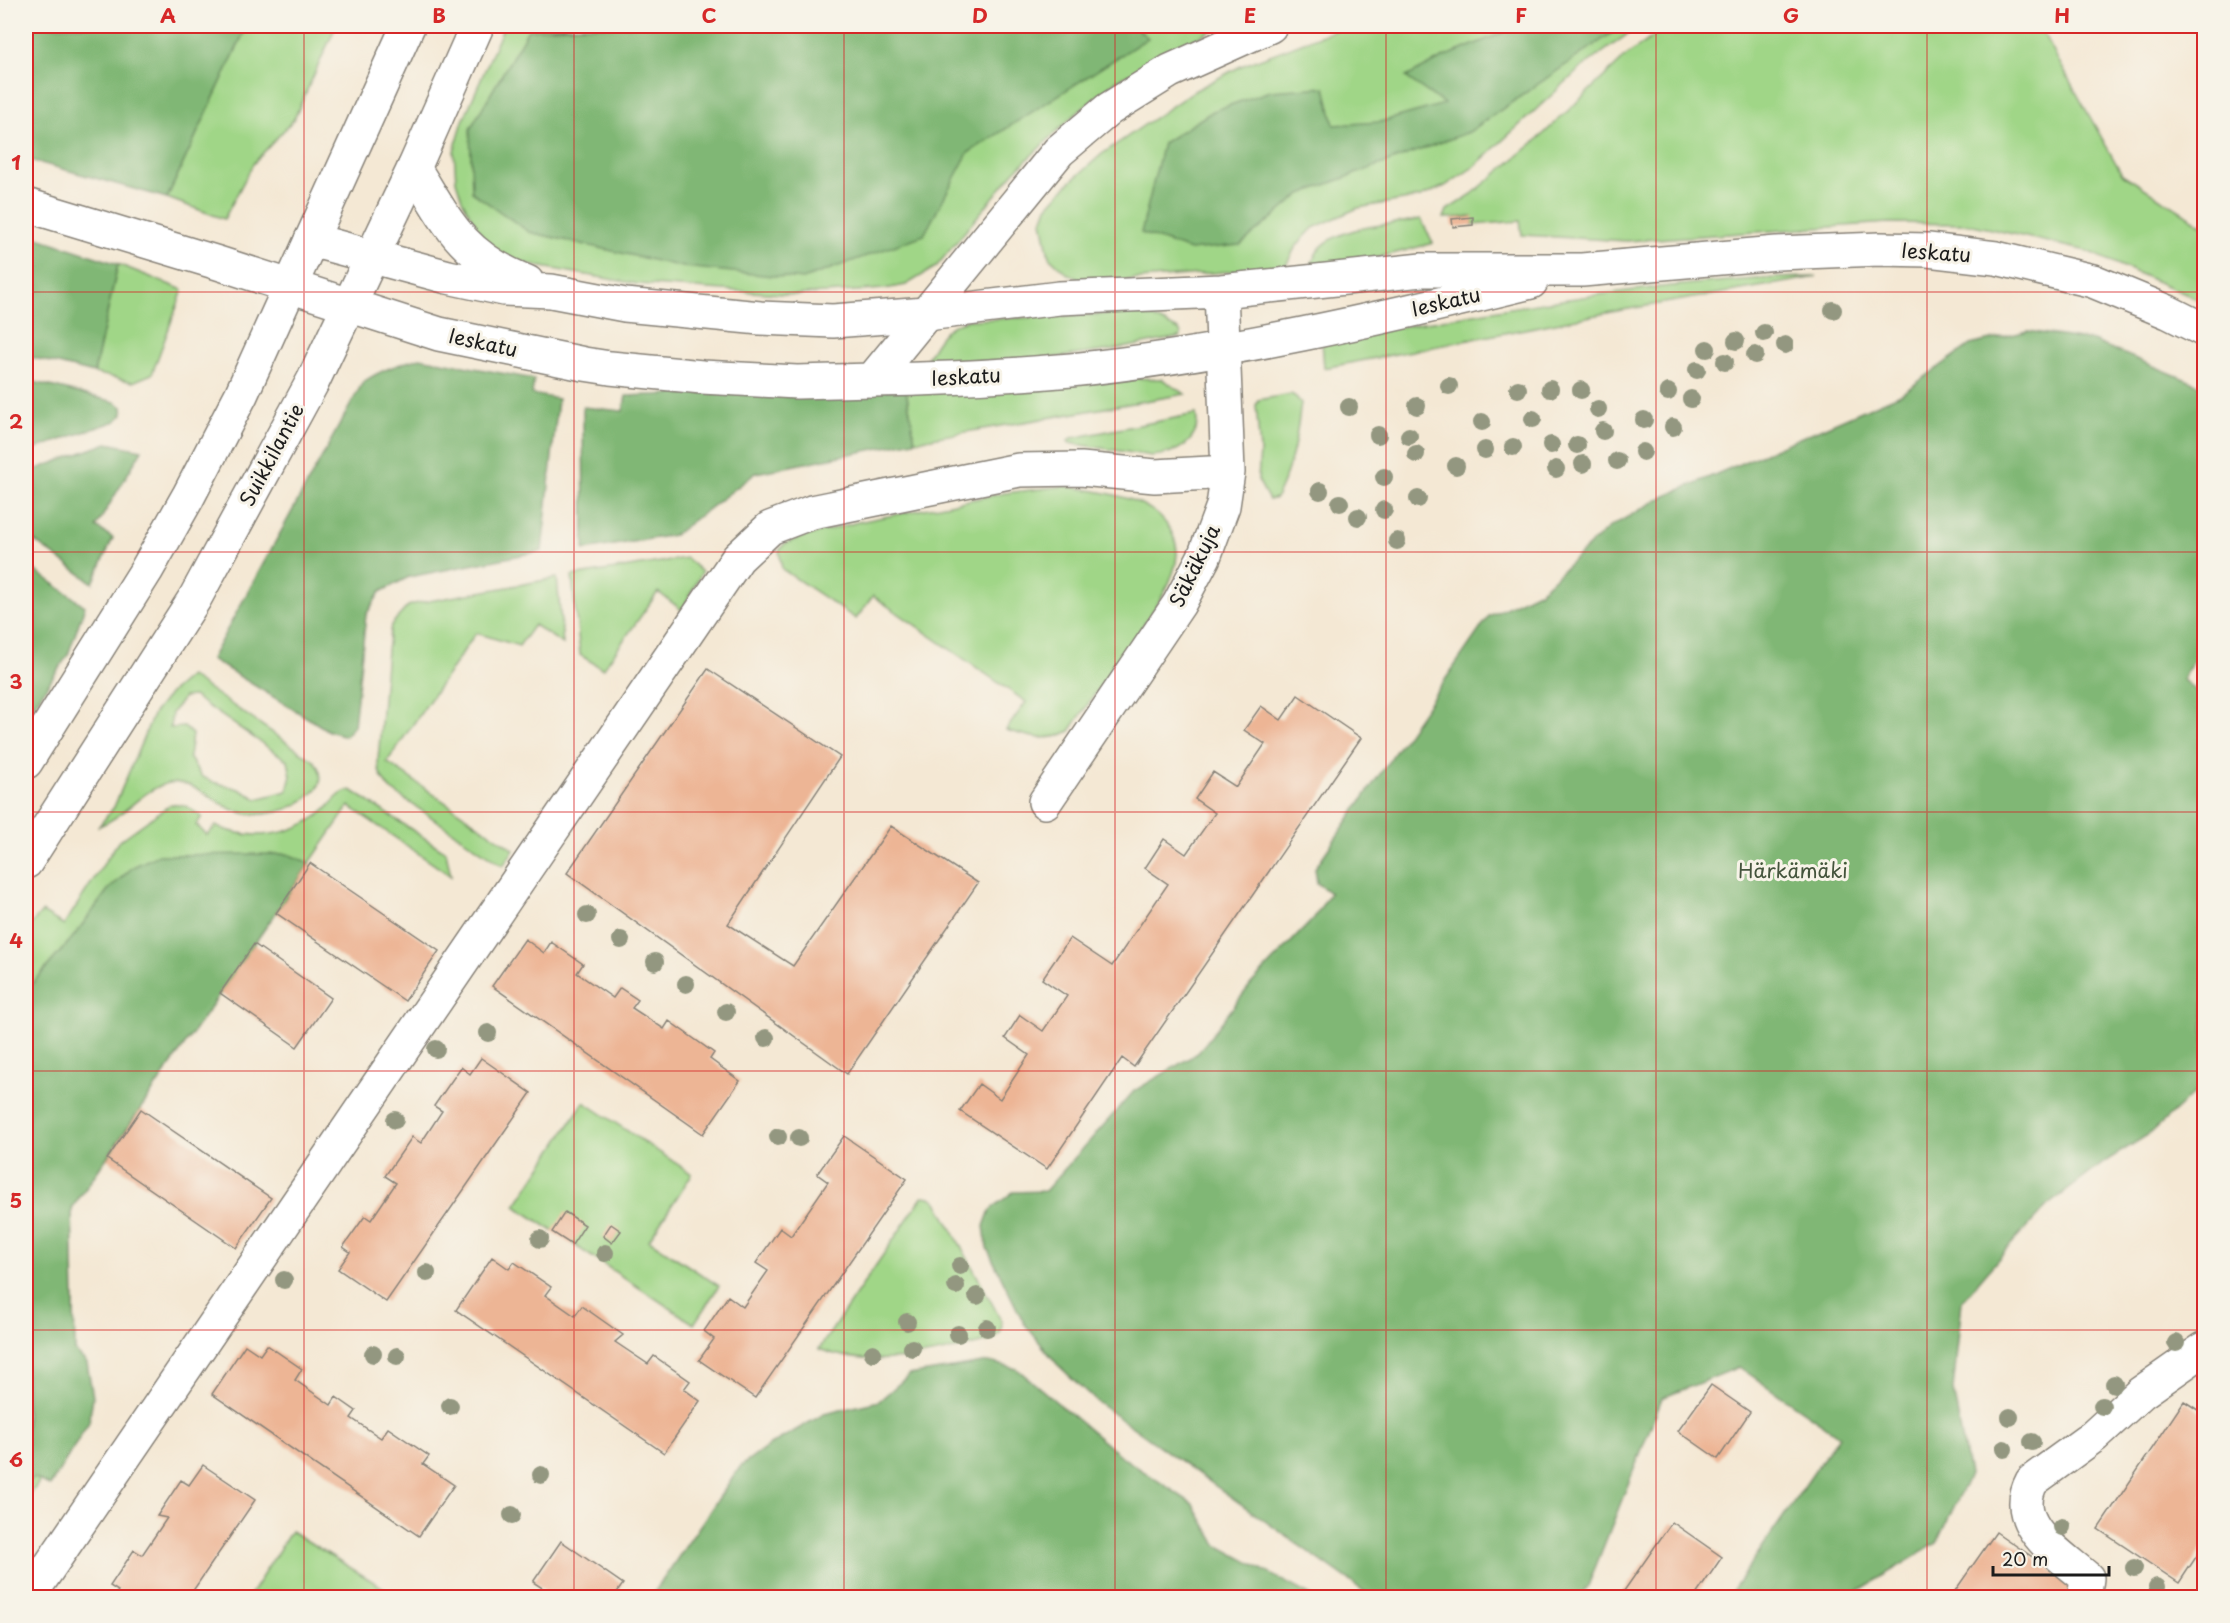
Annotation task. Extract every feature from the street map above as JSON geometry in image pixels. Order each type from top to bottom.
[{"type":"street","points":[[26,762],[146,571],[188,497],[241,395],[408,26]]},
{"type":"street","name":"Suikkilantie","points":[[26,862],[195,598],[313,381],[414,168],[477,26]]},
{"type":"street","points":[[872,380],[1059,151],[1109,109],[1170,71],[1270,26]]},
{"type":"street","name":"Ieskatu","points":[[414,168],[453,232],[469,248],[502,272],[552,291]]},
{"type":"street","name":"Ieskatu","points":[[26,205],[439,334],[584,364],[702,377],[797,382],[943,379],[1073,369],[1224,348],[1433,306],[1582,270]]},
{"type":"street","name":"Ieskatu","points":[[311,240],[504,290],[552,291],[625,305],[760,318],[833,321],[926,314],[1059,298],[1221,291],[1422,270],[1582,270],[1777,253],[1880,249],[1928,250],[1996,258],[2093,281],[2205,330]]},
{"type":"street","name":"Säkäkuja","points":[[1045,802],[1179,604],[1204,557],[1223,506],[1228,472],[1221,291]]},
{"type":"street","points":[[28,1598],[738,558],[770,528],[812,512],[1019,470],[1082,469],[1155,476],[1228,472]]},
{"type":"street","points":[[2085,1593],[2087,1578],[2040,1537],[2027,1517],[2025,1501],[2032,1481],[2094,1436],[2141,1393],[2205,1349]]},
{"type":"green space","points":[[26,26],[247,26],[167,198],[26,159]]},
{"type":"green space","points":[[247,26],[336,26],[294,119],[253,164],[224,219],[167,198]]},
{"type":"green space","points":[[504,26],[1220,26],[1116,81],[1071,118],[1014,172],[936,267],[906,285],[885,289],[794,295],[637,284],[531,265],[505,257],[485,242],[462,200],[456,181],[454,151],[463,121]]},
{"type":"green space","points":[[580,26],[974,26],[977,28],[990,26],[1134,26],[1148,38],[968,153],[924,235],[803,279],[683,267],[529,232],[472,192],[470,129],[528,30]]},
{"type":"green space","points":[[1346,26],[1639,26],[1581,68],[1475,166],[1445,186],[1420,197],[1358,208],[1313,228],[1296,246],[1285,267],[1084,282],[1066,273],[1049,257],[1042,221],[1047,207],[1069,183],[1102,154],[1194,91],[1241,66]]},
{"type":"green space","points":[[1519,26],[1622,26],[1469,132],[1301,194],[1240,245],[1190,250],[1141,233],[1163,143],[1213,111],[1270,91],[1325,87],[1334,125],[1380,122],[1444,104],[1406,77],[1444,57]]},
{"type":"green space","points":[[1668,26],[2039,26],[2122,174],[2204,226],[2204,302],[2087,251],[1969,224],[1888,223],[1627,241],[1522,235],[1520,221],[1473,225],[1472,217],[1444,218],[1447,210],[1472,194],[1537,140],[1626,56]]},
{"type":"green space","points":[[1421,219],[1433,243],[1342,264],[1311,265],[1320,248],[1329,240],[1354,230]]},
{"type":"green space","points":[[26,234],[118,264],[94,373],[26,356]]},
{"type":"green space","points":[[118,264],[183,290],[152,374],[133,382],[94,373]]},
{"type":"green space","points":[[1817,277],[1617,311],[1324,368],[1322,341],[1631,290],[1755,279]]},
{"type":"green space","points":[[1133,313],[1152,317],[1179,330],[1180,337],[1112,350],[1044,359],[929,364],[928,356],[944,333],[954,325],[968,320]]},
{"type":"green space","name":"Härkämäki","points":[[2028,331],[2093,341],[2204,387],[2204,645],[2182,679],[2204,697],[2204,1084],[2151,1133],[2106,1161],[2047,1206],[1962,1301],[1953,1390],[1969,1475],[1937,1543],[1853,1594],[1843,1597],[1728,1597],[1839,1436],[1739,1367],[1662,1398],[1588,1586],[1580,1597],[1372,1597],[1097,1402],[1057,1364],[1024,1323],[987,1248],[984,1226],[990,1210],[1013,1192],[1045,1191],[1134,1091],[1198,1053],[1251,984],[1314,918],[1330,893],[1317,883],[1315,868],[1489,616],[1540,591],[1608,528],[1661,498],[1901,394],[1970,345]]},
{"type":"green space","points":[[420,358],[534,379],[532,394],[558,399],[542,551],[409,577],[380,592],[366,615],[354,726],[345,736],[329,731],[211,659],[363,382],[390,368]]},
{"type":"green space","points":[[1131,378],[1162,379],[1185,394],[915,441],[906,390]]},
{"type":"green space","points":[[26,380],[115,402],[122,407],[123,414],[116,421],[26,452]]},
{"type":"green space","points":[[906,390],[915,441],[756,473],[674,535],[584,550],[583,407],[623,411],[626,396],[724,392]]},
{"type":"green space","points":[[1291,394],[1301,403],[1295,441],[1282,485],[1276,498],[1269,500],[1258,480],[1260,451],[1256,405],[1258,400]]},
{"type":"green space","points":[[1196,414],[1197,424],[1191,439],[1178,449],[1161,455],[1152,456],[1068,441],[1072,438]]},
{"type":"green space","points":[[107,443],[142,450],[96,527],[113,538],[93,583],[26,535],[26,473]]},
{"type":"green space","points":[[1065,486],[1111,494],[1144,505],[1167,525],[1173,536],[1177,554],[1171,579],[1157,605],[1070,731],[1062,735],[1038,738],[1006,730],[1026,702],[873,596],[856,619],[782,569],[779,551],[784,544],[799,538],[858,522],[1005,493]]},
{"type":"green space","points":[[686,558],[702,572],[682,610],[658,592],[603,669],[580,655],[572,576]]},
{"type":"green space","points":[[26,564],[85,606],[68,655],[26,717]]},
{"type":"green space","points":[[557,578],[563,644],[534,625],[519,646],[476,633],[387,762],[514,850],[503,866],[390,789],[381,776],[378,761],[391,625],[408,606],[418,603]]},
{"type":"green space","points":[[190,676],[314,761],[321,775],[316,790],[307,798],[282,811],[246,814],[228,807],[195,788],[169,783],[150,791],[117,816],[99,826],[114,807],[154,713],[170,693]],"holes":[[[193,696],[288,761],[291,776],[287,791],[257,799],[239,789],[213,782],[201,776],[189,757],[192,734],[184,727],[170,728],[172,713],[184,697]]]},
{"type":"green space","points":[[351,790],[446,852],[451,876],[349,806],[72,1208],[76,1428],[26,1501],[26,1007],[108,890],[74,936],[26,991],[26,930],[42,912],[64,925],[118,842],[171,804],[186,806],[202,817],[196,825],[207,835],[216,826],[244,834],[271,834],[298,827],[311,820],[339,796]]},
{"type":"green space","points":[[287,854],[310,863],[72,1208],[75,1351],[87,1363],[93,1397],[89,1422],[50,1486],[35,1478],[26,1483],[26,991],[74,936],[108,890],[133,867],[158,855]]},
{"type":"green space","points":[[584,1102],[692,1174],[649,1240],[719,1286],[694,1324],[515,1206]]},
{"type":"green space","points":[[923,1196],[931,1197],[937,1202],[1001,1320],[1002,1327],[997,1337],[990,1341],[948,1351],[883,1360],[840,1356],[819,1349]]},
{"type":"green space","points":[[989,1362],[1017,1369],[1122,1457],[1193,1504],[1217,1545],[1313,1597],[651,1597],[740,1467],[770,1445],[824,1414],[879,1401],[909,1375]]},
{"type":"green space","points":[[291,1531],[398,1597],[249,1597]]},
{"type":"building","points":[[1473,217],[1473,225],[1453,227],[1452,219]]},
{"type":"building","points":[[708,669],[840,757],[728,924],[793,966],[891,826],[978,883],[847,1074],[567,873]]},
{"type":"building","points":[[1298,695],[1361,738],[1134,1067],[1122,1058],[1047,1169],[960,1111],[979,1084],[1000,1099],[1029,1055],[1005,1038],[1020,1015],[1043,1031],[1067,996],[1042,979],[1070,938],[1112,966],[1168,884],[1145,868],[1164,839],[1186,854],[1215,813],[1195,799],[1213,772],[1236,787],[1265,744],[1244,730],[1261,706],[1281,720]]},
{"type":"building","points":[[310,863],[439,951],[405,1001],[276,913]]},
{"type":"building","points":[[525,939],[544,953],[551,942],[583,964],[577,973],[613,998],[620,988],[638,1000],[632,1008],[664,1029],[669,1021],[714,1053],[710,1059],[740,1081],[703,1134],[492,986]]},
{"type":"building","points":[[254,944],[331,998],[297,1047],[220,993]]},
{"type":"building","points":[[481,1058],[531,1093],[386,1302],[338,1269],[350,1252],[343,1247],[365,1216],[371,1220],[396,1183],[385,1176],[412,1137],[421,1143],[442,1111],[434,1106],[461,1067],[470,1074]]},
{"type":"building","points":[[141,1109],[271,1198],[236,1248],[107,1159]]},
{"type":"building","points":[[844,1136],[907,1179],[755,1398],[699,1360],[714,1339],[704,1331],[728,1296],[743,1307],[768,1271],[756,1263],[780,1228],[791,1236],[828,1182],[817,1174]]},
{"type":"building","points":[[565,1212],[585,1225],[572,1245],[552,1232]]},
{"type":"building","points":[[611,1224],[621,1231],[612,1243],[603,1236]]},
{"type":"building","points":[[492,1257],[509,1269],[514,1262],[551,1287],[545,1295],[575,1316],[582,1306],[623,1335],[615,1342],[648,1364],[654,1356],[690,1381],[684,1389],[700,1401],[664,1453],[456,1310]]},
{"type":"building","points":[[245,1345],[260,1355],[267,1345],[302,1369],[295,1380],[331,1405],[336,1397],[356,1411],[351,1418],[381,1438],[388,1428],[429,1456],[423,1464],[454,1485],[419,1536],[212,1394]]},
{"type":"building","points":[[1711,1385],[1750,1412],[1718,1459],[1678,1431]]},
{"type":"building","points":[[2184,1401],[2204,1414],[2204,1545],[2179,1583],[2098,1529]]},
{"type":"building","points":[[203,1465],[255,1500],[188,1598],[113,1598],[118,1591],[110,1586],[134,1550],[142,1555],[167,1518],[157,1516],[181,1480],[189,1485]]},
{"type":"building","points":[[1672,1522],[1722,1557],[1694,1598],[1619,1598]]},
{"type":"building","points":[[1996,1532],[2076,1587],[2069,1598],[1950,1598]]},
{"type":"building","points":[[561,1541],[623,1584],[613,1598],[539,1598],[544,1589],[533,1582]]}]
